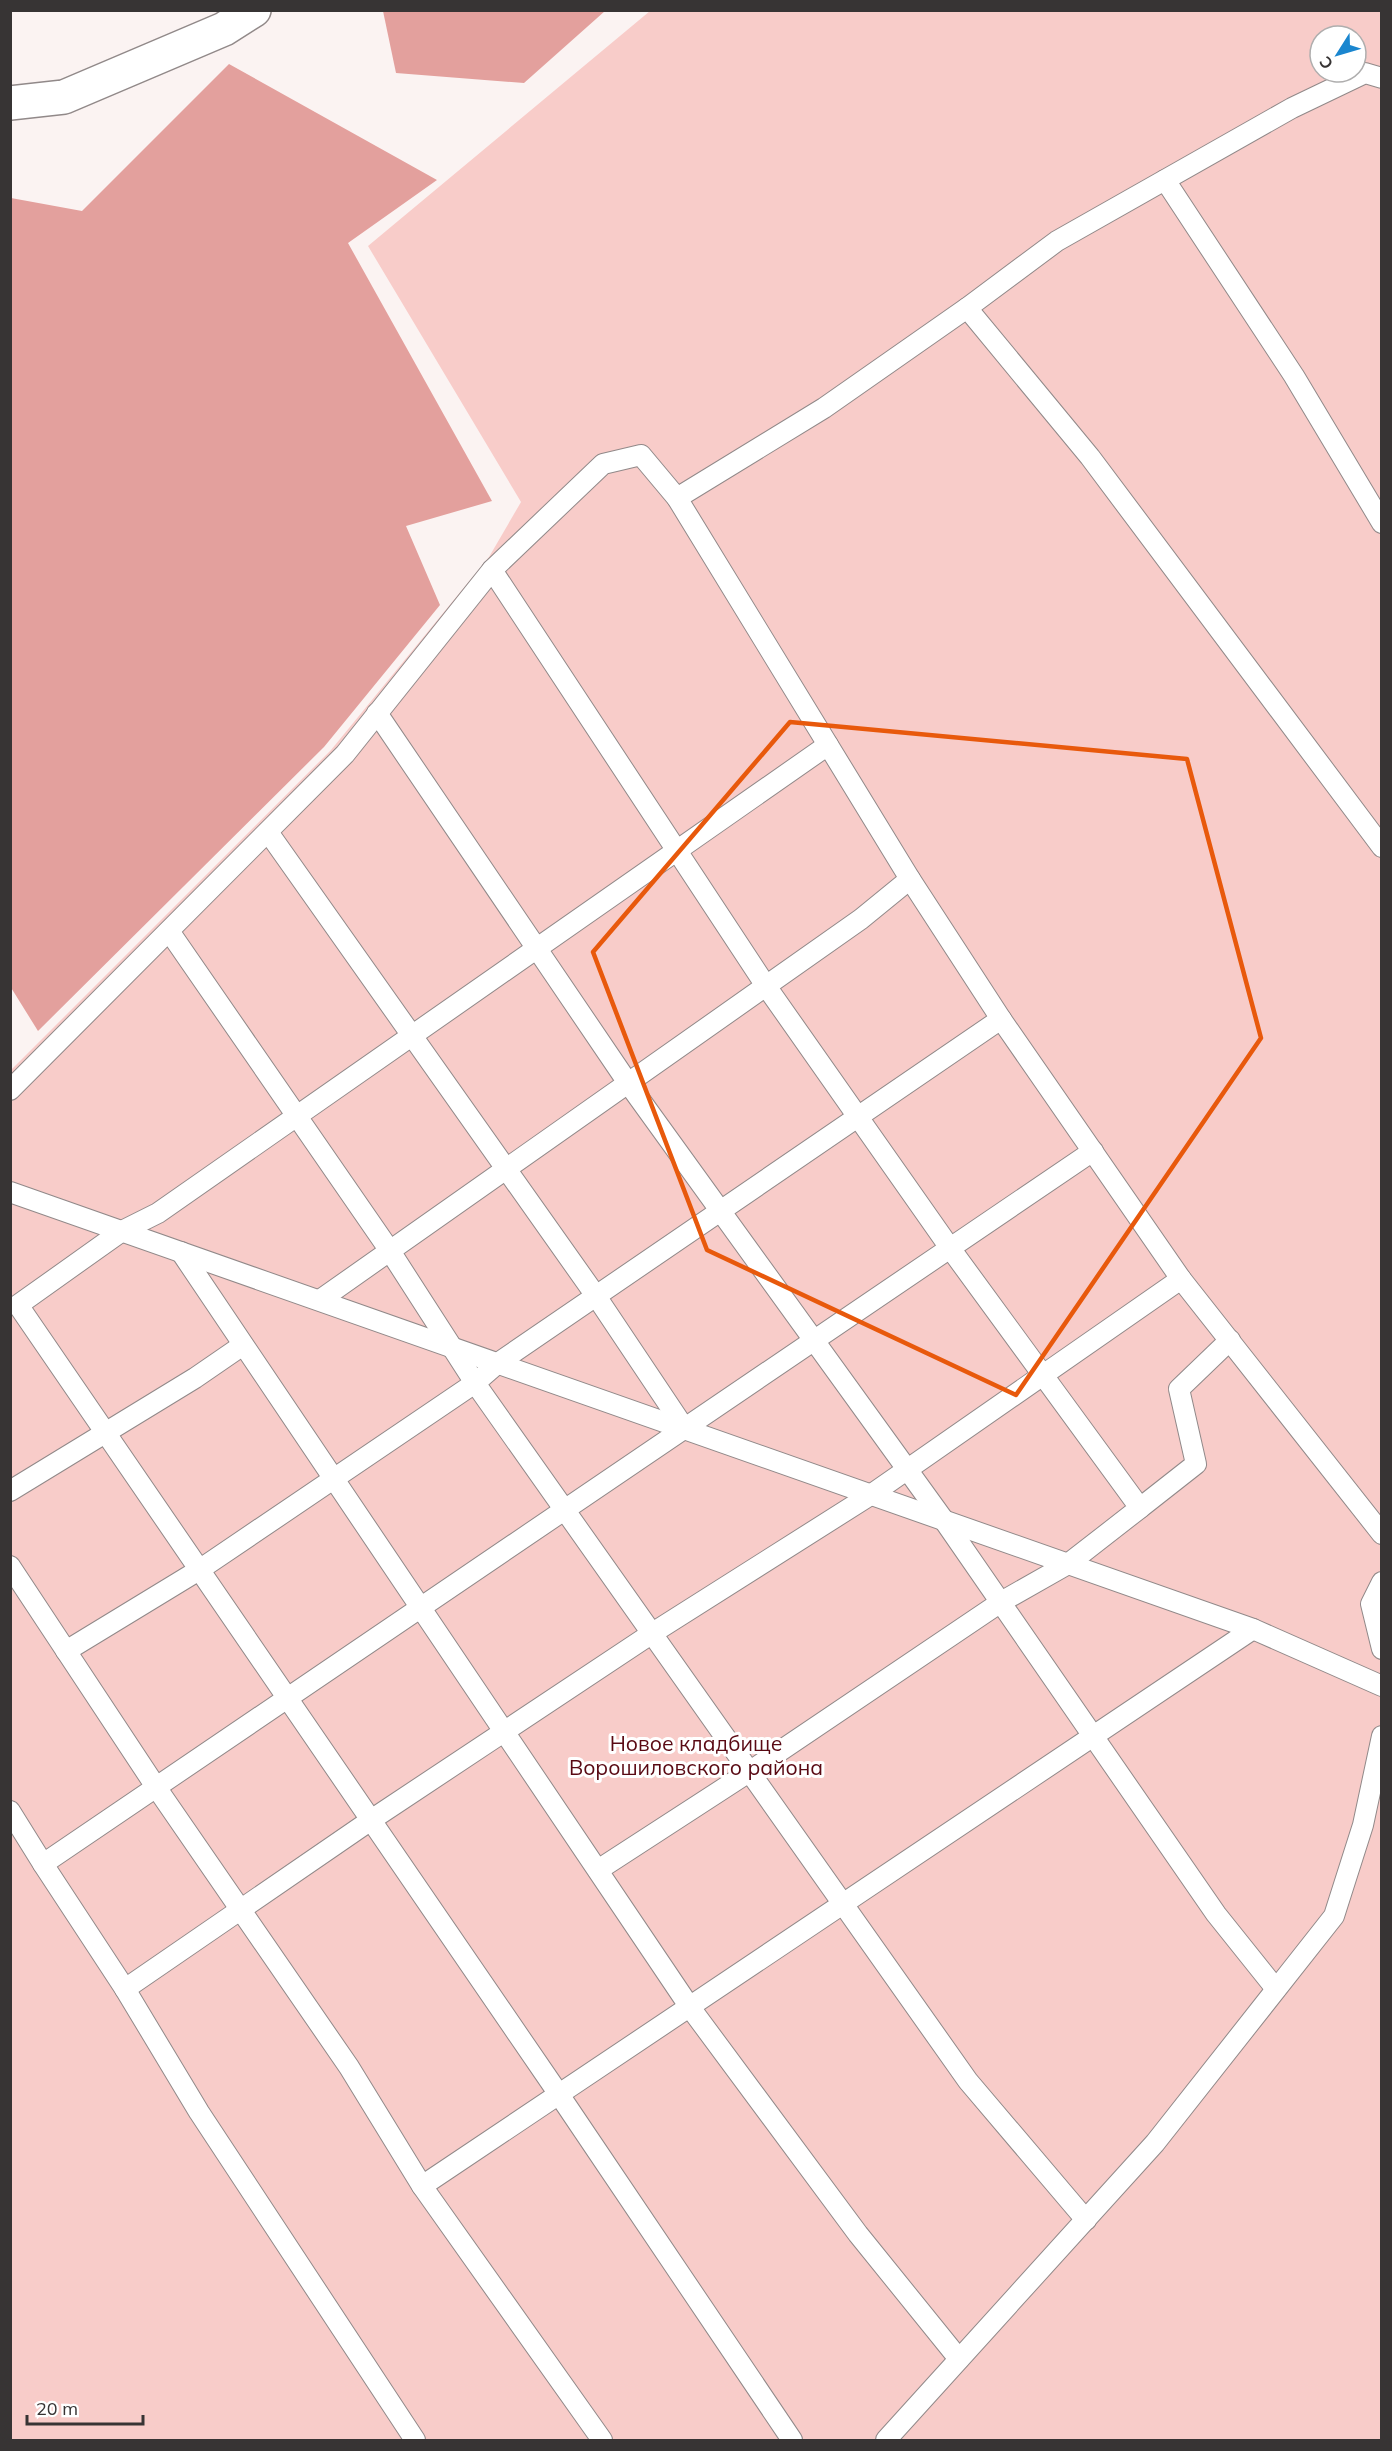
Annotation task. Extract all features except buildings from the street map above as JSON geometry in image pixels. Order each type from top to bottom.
[{"type":"street","points":[[10,103],[64,97],[224,28],[254,10]]},
{"type":"lane","points":[[677,498],[824,408],[967,308],[1057,241],[1292,108],[1365,73],[1382,78]]},
{"type":"lane","points":[[1165,180],[1294,376],[1382,523]]},
{"type":"lane","points":[[967,308],[1090,457],[1382,848]]},
{"type":"lane","points":[[10,1090],[345,754],[492,570],[603,464],[641,455],[677,498],[910,879],[1001,1019],[1181,1279],[1382,1534]]},
{"type":"lane","points":[[492,570],[766,986],[950,1248],[1140,1508]]},
{"type":"lane","points":[[377,713],[628,1083],[943,1519],[1216,1914],[1276,1989]]},
{"type":"lane","points":[[792,2440],[288,1699],[106,1434],[14,1307],[122,1231],[158,1213],[828,745]]},
{"type":"lane","points":[[268,832],[507,1168],[685,1429]]},
{"type":"lane","points":[[320,1300],[861,919],[910,879]]},
{"type":"lane","points":[[169,931],[390,1251],[475,1383],[841,1904],[968,2081],[1086,2220]]},
{"type":"lane","points":[[66,1651],[199,1570],[475,1383],[498,1363],[1001,1019]]},
{"type":"lane","points":[[43,1864],[288,1699],[419,1606],[685,1429],[1093,1151]]},
{"type":"lane","points":[[10,1192],[1253,1629],[1382,1686]]},
{"type":"lane","points":[[180,1252],[689,2006],[858,2234],[959,2359]]},
{"type":"lane","points":[[125,1989],[371,1820],[651,1634],[872,1494],[1181,1279]]},
{"type":"lane","points":[[598,1870],[749,1772],[1001,1602],[1068,1564],[1196,1464],[1179,1389],[1230,1340]]},
{"type":"lane","points":[[10,1491],[106,1434],[243,1345]]},
{"type":"lane","points":[[10,1566],[156,1787],[349,2067],[422,2186],[602,2440]]},
{"type":"lane","points":[[1382,1582],[1371,1604],[1382,1649]]},
{"type":"lane","points":[[422,2186],[1253,1629]]},
{"type":"lane","points":[[886,2440],[1155,2143],[1335,1916],[1364,1825],[1382,1736]]},
{"type":"lane","points":[[10,1811],[125,1989],[199,2112],[415,2440]]},
{"type":"highlighted area","points":[[790,722],[1187,759],[1261,1038],[1016,1395],[707,1250],[593,952]]},
{"type":"green space","name":"Новое кладбище Ворошиловского района","points":[[650,11],[1381,11],[1381,2440],[11,2440],[11,1070],[331,750],[489,557],[521,502],[368,246]]},
{"type":"shaded area","points":[[383,10],[605,11],[524,83],[396,73]]},
{"type":"shaded area","points":[[229,64],[437,180],[348,243],[492,501],[406,526],[440,605],[324,747],[38,1031],[10,986],[11,198],[82,211]]}]
